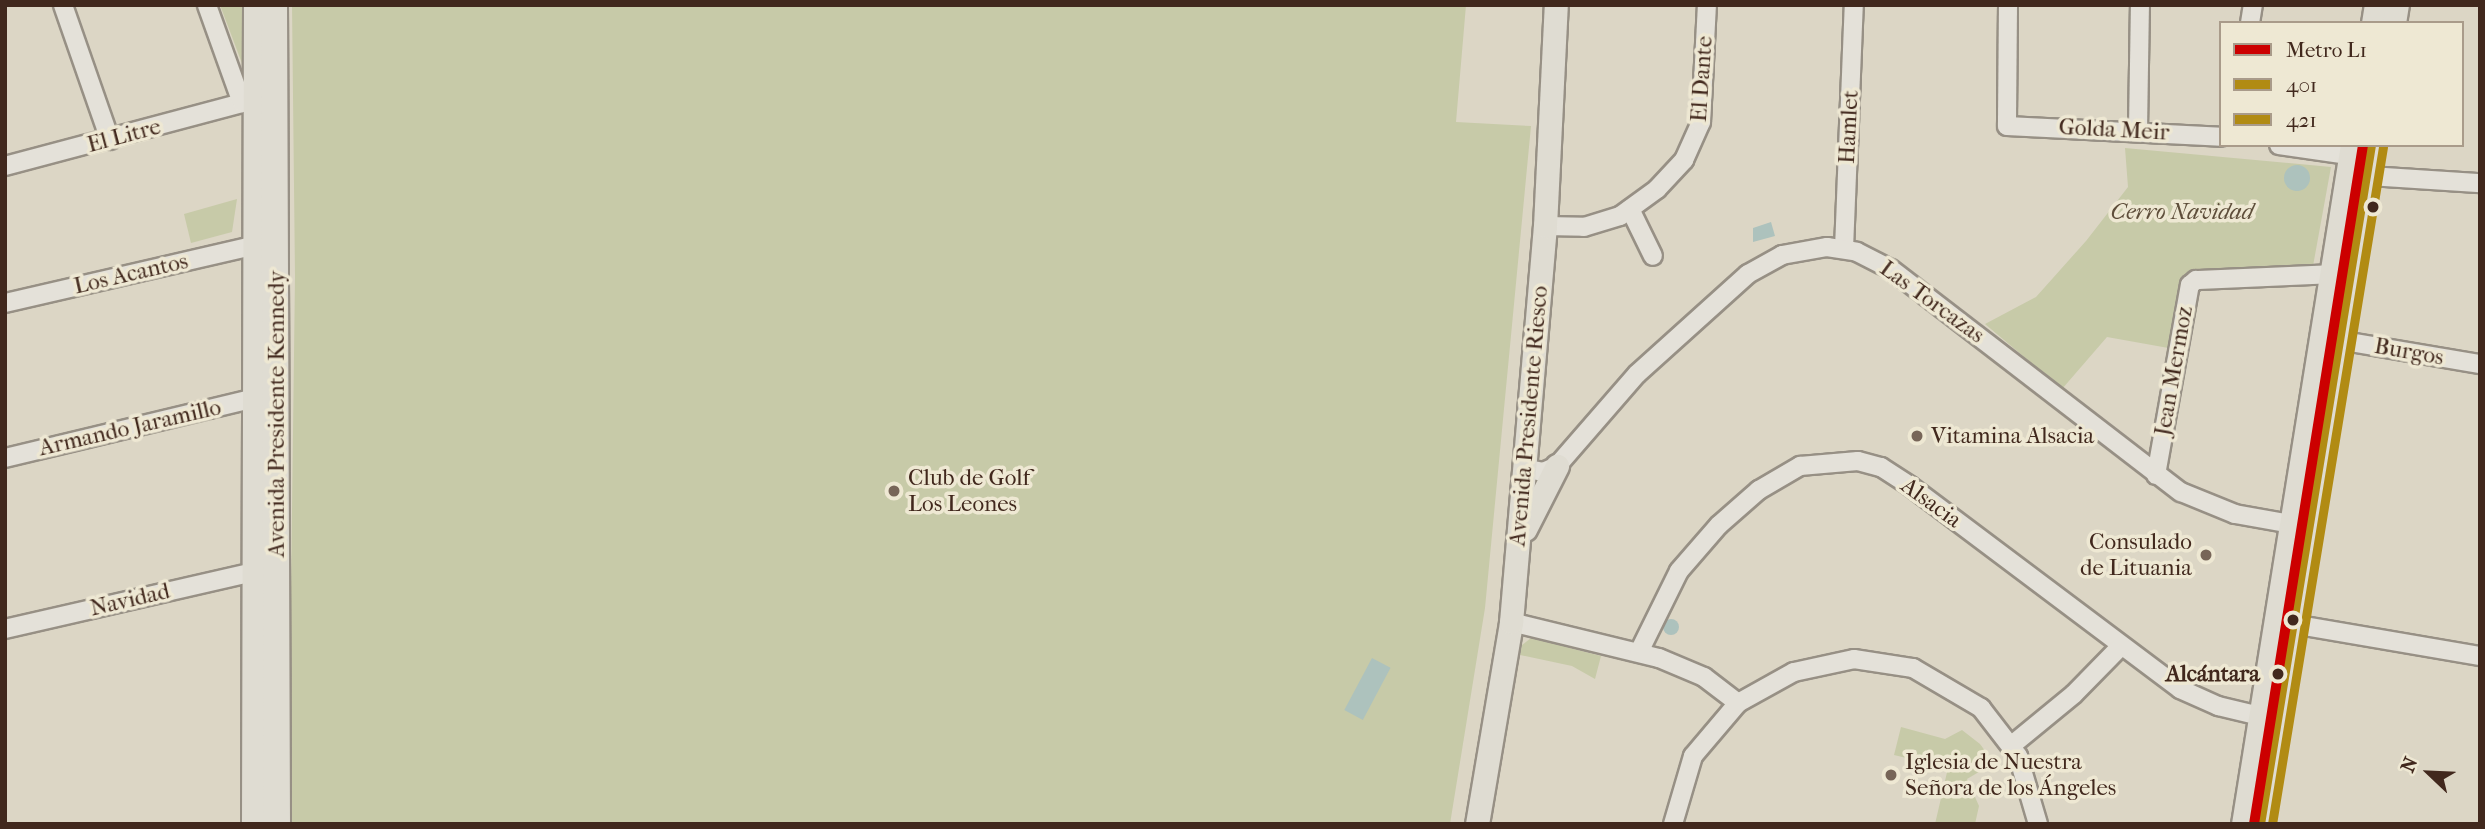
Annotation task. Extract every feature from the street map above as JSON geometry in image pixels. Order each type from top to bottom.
[{"type":"highway","name":"Avenida Presidente Kennedy","points":[[274,5],[277,824]]},
{"type":"main road","points":[[253,824],[255,5]]},
{"type":"main road","name":"Avenida Presidente Riesco","points":[[1480,823],[1511,622],[1545,226],[1556,5]]},
{"type":"main road","points":[[242,103],[255,163]]},
{"type":"main road","points":[[2243,824],[2332,274],[2359,159]]},
{"type":"main road","points":[[2260,824],[2338,340],[2359,159]]},
{"type":"main road","points":[[1517,552],[1557,466]]},
{"type":"street","points":[[63,5],[110,140]]},
{"type":"street","points":[[207,5],[242,103]]},
{"type":"street","name":"El Dante","points":[[1545,226],[1597,225],[1630,209],[1677,169],[1695,141],[1702,113],[1707,5]]},
{"type":"street","name":"Hamlet","points":[[1844,249],[1854,5]]},
{"type":"street","name":"Golda Meir","points":[[2008,5],[2007,126],[2138,129],[2219,137]]},
{"type":"street","points":[[2138,129],[2140,5]]},
{"type":"street","name":"El Litre","points":[[5,166],[242,103]]},
{"type":"street","points":[[2290,147],[2480,184]]},
{"type":"street","points":[[1630,209],[1653,256]]},
{"type":"street","name":"Los Acantos","points":[[5,303],[256,245]]},
{"type":"street","name":"Las Torcazas","points":[[1557,466],[1637,374],[1748,274],[1795,251],[1844,249],[1891,269],[2156,475],[2218,509],[2291,524]]},
{"type":"street","name":"Jean Mermoz","points":[[2156,475],[2190,285],[2196,280],[2332,274]]},
{"type":"street","name":"Burgos","points":[[2338,340],[2480,364]]},
{"type":"street","name":"Armando Jaramillo","points":[[5,458],[254,398]]},
{"type":"street","name":"Alsacia","points":[[1639,652],[1679,571],[1719,525],[1784,474],[1816,462],[1843,460],[1871,463],[1900,479],[2121,646],[2188,693],[2260,716]]},
{"type":"street","points":[[1523,468],[1543,471],[1557,466]]},
{"type":"street","name":"Navidad","points":[[5,629],[254,572]]},
{"type":"street","points":[[1511,622],[1639,652],[1704,677],[1738,703]]},
{"type":"street","points":[[2292,624],[2480,656]]},
{"type":"street","points":[[2012,745],[2074,694],[2121,646]]},
{"type":"street","points":[[1673,824],[1693,756],[1738,703],[1770,682],[1809,667],[1854,659],[1913,668],[1958,691],[1981,708],[2012,745],[2038,824]]},
{"type":"green space","points":[[220,5],[245,5],[246,74]]},
{"type":"green space","name":"Club de Golf Los Leones","points":[[292,5],[1466,5],[1456,122],[1531,126],[1485,608],[1450,824],[288,824],[295,276]]},
{"type":"green space","name":"Cerro Navidad","points":[[2125,148],[2331,167],[2313,266],[2191,272],[2174,349],[2107,337],[2062,389],[1985,324],[2036,297],[2086,241],[2128,187]]},
{"type":"green space","points":[[237,199],[232,232],[191,243],[184,214]]},
{"type":"green space","points":[[1531,638],[1601,656],[1595,679],[1572,666],[1520,655],[1522,645]]},
{"type":"green space","points":[[1901,727],[1945,739],[1962,730],[1980,744],[1994,763],[1967,779],[1979,806],[1975,824],[1935,824],[1948,768],[1894,755]]},
{"type":"water","points":[[2297,165],[2306,169],[2310,178],[2306,187],[2297,191],[2288,187],[2284,178],[2288,169]]},
{"type":"water","points":[[1771,222],[1775,236],[1753,242],[1753,228]]},
{"type":"water","points":[[1671,619],[1677,621],[1677,633],[1671,635],[1665,633],[1663,627],[1665,621]]},
{"type":"water","points":[[1372,658],[1391,668],[1363,720],[1344,710]]},
{"type":"metro line","name":"L1","points":[[2254,824],[2363,147]]},
{"type":"transit line","name":"401","points":[[2260,824],[2371,147]]},
{"type":"transit line","name":"421","points":[[2272,824],[2383,147]]},
{"type":"place","name":"Vitamina Alsacia","points":[[1917,436]]},
{"type":"place","name":"Club de Golf Los Leones","points":[[894,491]]},
{"type":"place","name":"Consulado de Lituania","points":[[2206,555]]},
{"type":"place","name":"Alcántara","points":[[2278,674]]},
{"type":"place","name":"Iglesia de Nuestra Señora de los Ángeles","points":[[1891,775]]}]
